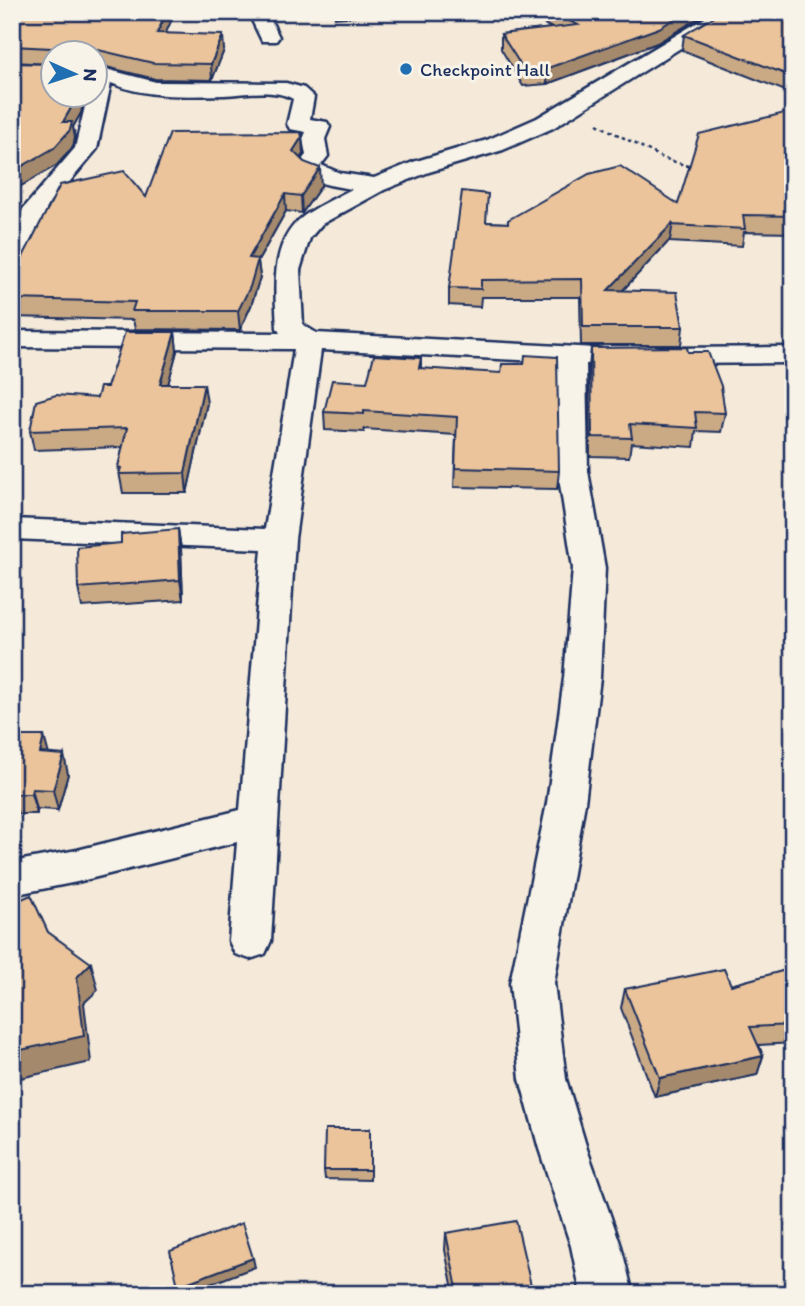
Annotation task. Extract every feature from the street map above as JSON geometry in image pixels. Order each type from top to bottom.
[{"type":"street","points":[[257,12],[269,37]]},
{"type":"street","points":[[310,341],[290,328],[287,270],[298,236],[314,219],[376,186],[421,167],[495,145],[568,111],[729,12]]},
{"type":"street","points":[[108,76],[136,85],[284,89],[300,93],[304,97],[298,124],[319,127],[313,139],[317,156],[307,167],[334,180],[376,186]]},
{"type":"street","points":[[12,274],[35,209],[86,149],[93,108]]},
{"type":"street","points":[[12,339],[310,341],[572,356],[793,355]]},
{"type":"street","points":[[250,941],[279,539],[310,341]]},
{"type":"street","points":[[572,356],[573,471],[589,568],[582,678],[566,803],[532,983],[543,1079],[563,1149],[596,1246],[607,1294]]},
{"type":"street","points":[[12,529],[215,539],[279,539]]},
{"type":"street","points":[[12,879],[77,866],[258,821]]},
{"type":"path","points":[[568,111],[663,158],[702,171]]},
{"type":"building","points":[[12,12],[167,12],[157,33],[223,35],[211,64],[153,63],[108,52],[108,38],[38,38],[38,47],[12,46]]},
{"type":"building","points":[[551,12],[686,12],[659,28],[548,68],[524,70],[501,34],[578,25]]},
{"type":"building","points":[[721,12],[793,12],[793,77],[684,35]]},
{"type":"building","points":[[12,63],[38,64],[38,108],[71,108],[63,122],[72,122],[70,130],[54,148],[12,172]]},
{"type":"building","points":[[793,111],[793,216],[743,215],[745,229],[672,225],[673,223],[608,290],[677,292],[683,327],[583,327],[582,279],[481,280],[481,289],[449,288],[462,191],[488,194],[486,222],[508,223],[508,220],[589,174],[620,166],[678,204],[699,134]]},
{"type":"building","points":[[301,132],[302,137],[293,151],[304,162],[320,168],[301,196],[285,194],[249,258],[258,259],[250,287],[238,311],[132,311],[135,302],[12,299],[12,278],[60,185],[124,171],[146,197],[170,133]]},
{"type":"building","points":[[125,332],[175,332],[160,384],[204,384],[185,473],[119,474],[121,468],[118,467],[127,428],[30,431],[36,401],[56,395],[97,398],[100,387],[107,387]]},
{"type":"building","points":[[687,347],[688,352],[708,352],[721,386],[725,413],[695,412],[697,428],[630,424],[632,438],[592,437],[591,348]]},
{"type":"building","points":[[374,355],[421,358],[419,368],[501,373],[502,364],[524,364],[525,355],[557,357],[559,471],[455,468],[457,417],[364,411],[364,414],[324,412],[332,380],[367,382]]},
{"type":"building","points":[[178,529],[180,580],[78,588],[77,547],[121,543],[121,534]]},
{"type":"building","points":[[12,736],[44,736],[40,753],[64,755],[53,790],[32,789],[31,794],[12,794]]},
{"type":"building","points":[[31,895],[48,932],[91,963],[77,977],[84,1036],[12,1052],[12,903]]},
{"type":"building","points":[[793,968],[793,1025],[750,1027],[763,1056],[660,1078],[625,989],[724,969],[731,985]]},
{"type":"building","points":[[325,1129],[370,1129],[370,1170],[324,1170]]},
{"type":"building","points":[[516,1221],[533,1294],[458,1294],[446,1233]]},
{"type":"building","points":[[242,1223],[253,1258],[178,1286],[170,1251]]},
{"type":"place","name":"Checkpoint Hall","points":[[406,69]]}]
